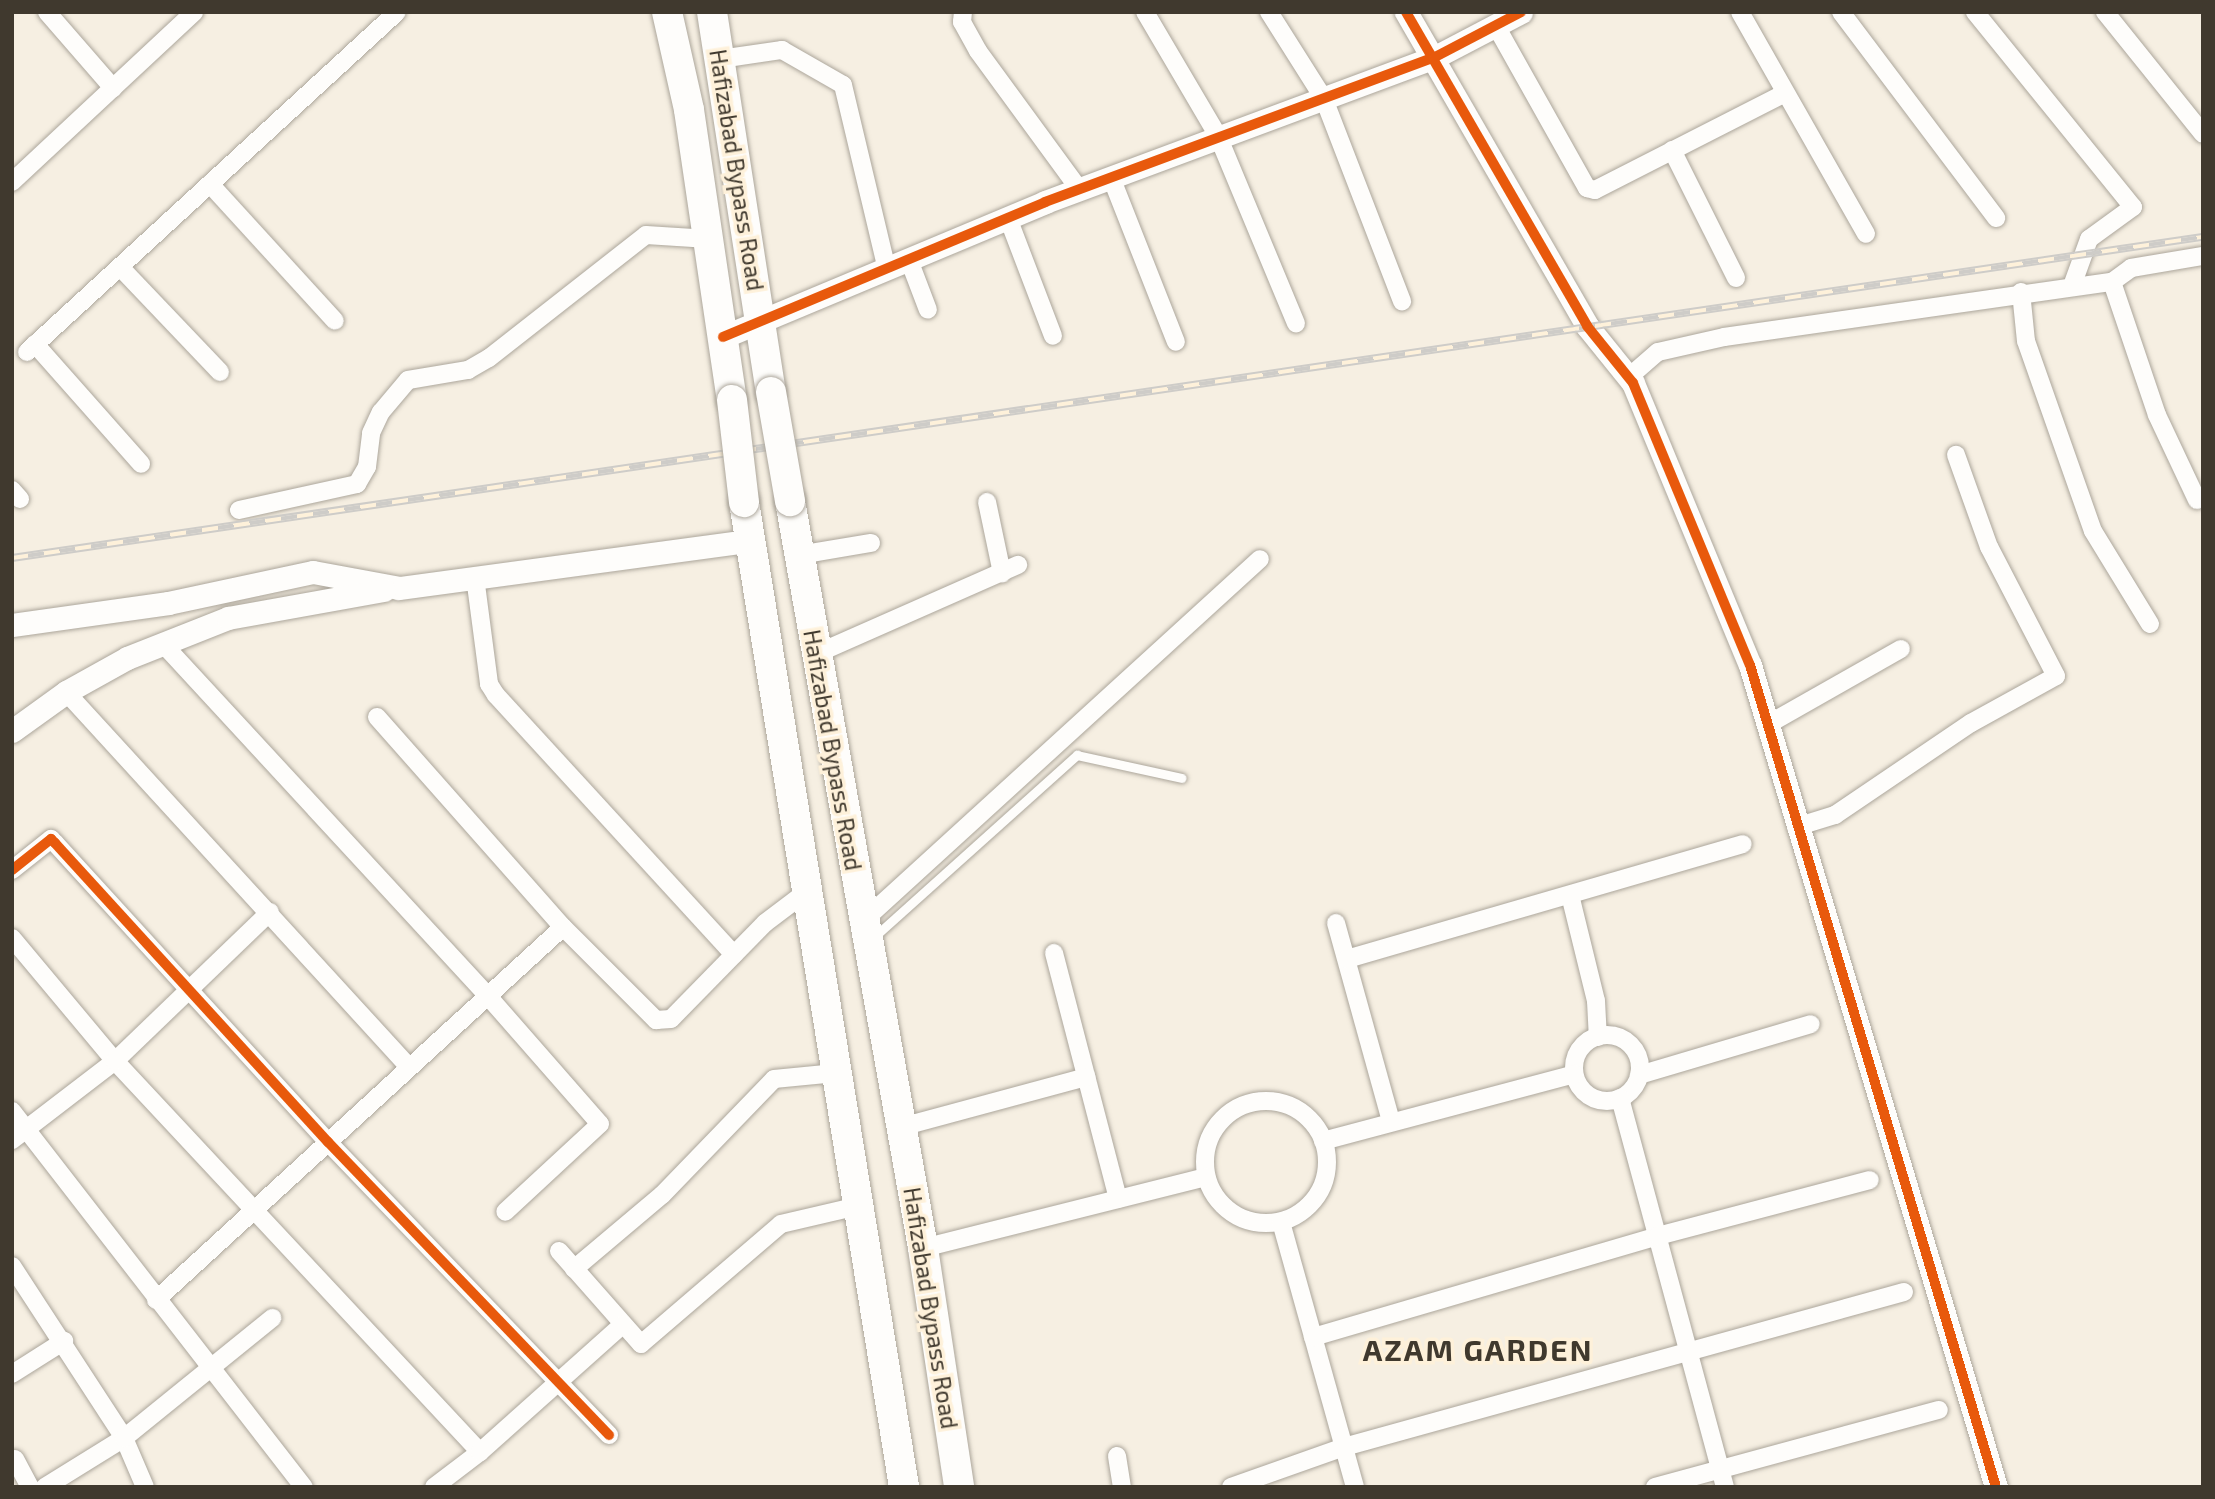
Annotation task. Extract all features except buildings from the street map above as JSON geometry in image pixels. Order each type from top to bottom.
[{"type":"highway","name":"Hafizabad Bypass Road","points":[[667,12],[689,110],[732,400],[748,541],[904,1487]]},
{"type":"highway","name":"Hafizabad Bypass Road","points":[[712,12],[771,392],[923,1248],[959,1487]]},
{"type":"street","points":[[47,12],[113,88]]},
{"type":"street","points":[[12,182],[194,12]]},
{"type":"street","points":[[141,464],[31,348],[397,12]]},
{"type":"street","points":[[963,12],[962,22],[978,51],[1079,189]]},
{"type":"street","points":[[1145,12],[1218,136],[1296,323]]},
{"type":"street","points":[[1269,12],[1324,99],[1402,301]]},
{"type":"street","points":[[1406,12],[1435,57],[1587,326],[1629,377],[1750,665],[1796,827],[1996,1487]]},
{"type":"street","points":[[1740,12],[1866,233]]},
{"type":"street","points":[[1841,12],[1996,218]]},
{"type":"street","points":[[1975,12],[2133,207],[2089,239],[2072,286]]},
{"type":"street","points":[[2105,12],[2203,134]]},
{"type":"street","points":[[723,337],[1079,189],[1435,57],[1519,13]]},
{"type":"street","points":[[1496,26],[1587,188],[1595,190],[1784,93]]},
{"type":"street","points":[[720,59],[782,50],[843,85],[887,269]]},
{"type":"street","points":[[1672,150],[1736,278]]},
{"type":"street","points":[[1111,177],[1176,342]]},
{"type":"street","points":[[210,184],[335,321]]},
{"type":"street","points":[[1008,218],[1053,336]]},
{"type":"street","points":[[239,510],[357,484],[367,467],[371,433],[381,412],[408,380],[468,369],[489,358],[646,235],[709,239]]},
{"type":"street","points":[[1629,377],[1658,352],[1671,349],[2021,292],[2112,282],[2131,268],[2203,256]]},
{"type":"street","points":[[909,260],[928,310]]},
{"type":"street","points":[[120,267],[220,372]]},
{"type":"street","points":[[2112,282],[2157,415],[2197,500]]},
{"type":"street","points":[[2021,292],[2026,341],[2093,531],[2150,624]]},
{"type":"street","points":[[1796,827],[1835,815],[1971,723],[2056,676],[1990,547],[1956,455]]},
{"type":"street","points":[[816,654],[1010,569],[987,502]]},
{"type":"street","points":[[12,731],[66,692],[128,658],[165,646],[228,618],[399,587],[748,541]]},
{"type":"street","points":[[799,555],[871,543]]},
{"type":"street","points":[[865,932],[1260,559]]},
{"type":"street","points":[[12,625],[168,603],[313,572],[347,575],[371,586],[399,587]]},
{"type":"street","points":[[474,576],[489,684],[496,695],[734,955]]},
{"type":"street","points":[[165,646],[487,995],[600,1124],[505,1212]]},
{"type":"street","points":[[1768,725],[1901,649]]},
{"type":"street","points":[[66,692],[409,1067]]},
{"type":"street","points":[[377,717],[563,927],[664,1023],[765,923],[806,892]]},
{"type":"street","points":[[12,870],[51,839],[328,1142],[609,1435]]},
{"type":"street","points":[[1347,959],[1506,909],[1570,895],[1743,844]]},
{"type":"street","points":[[1570,895],[1596,1001],[1598,1037]]},
{"type":"street","points":[[20,1135],[115,1061],[190,993],[270,912]]},
{"type":"street","points":[[1336,923],[1391,1121]]},
{"type":"street","points":[[156,1300],[563,927]]},
{"type":"street","points":[[12,937],[115,1061],[480,1452]]},
{"type":"street","points":[[1054,953],[1118,1199]]},
{"type":"street","points":[[1620,1098],[1639,1075],[1811,1024]]},
{"type":"street","points":[[1620,1098],[1591,1097],[1574,1074],[1577,1053],[1598,1037],[1612,1036],[1630,1046],[1639,1075]]},
{"type":"street","points":[[574,1269],[662,1195],[774,1079],[836,1073]]},
{"type":"street","points":[[1324,1141],[1574,1074]]},
{"type":"street","points":[[901,1127],[1086,1077]]},
{"type":"street","points":[[1620,1098],[1725,1487]]},
{"type":"street","points":[[1275,1101],[1297,1109],[1324,1141],[1327,1171],[1319,1194],[1303,1212],[1281,1222],[1257,1223],[1235,1215],[1217,1199],[1206,1177],[1205,1153],[1213,1130],[1229,1113],[1251,1102],[1275,1101]]},
{"type":"street","points":[[12,1111],[20,1135],[156,1300],[304,1487]]},
{"type":"street","points":[[923,1248],[1206,1177]]},
{"type":"street","points":[[1313,1337],[1658,1236],[1870,1180]]},
{"type":"street","points":[[559,1251],[641,1344],[781,1224],[858,1206]]},
{"type":"street","points":[[1281,1222],[1355,1487]]},
{"type":"street","points":[[12,1267],[64,1341],[124,1438],[145,1487]]},
{"type":"street","points":[[1231,1487],[1345,1447],[1688,1348],[1904,1292]]},
{"type":"street","points":[[45,1487],[124,1438],[272,1318]]},
{"type":"street","points":[[434,1487],[480,1452],[622,1325]]},
{"type":"street","points":[[12,1374],[64,1341]]},
{"type":"street","points":[[1655,1487],[1939,1410]]},
{"type":"street","points":[[1116,1456],[1122,1487]]},
{"type":"street","points":[[15,1459],[30,1487]]},
{"type":"lane","points":[[865,932],[1077,755],[1182,778]]},
{"type":"railway","points":[[12,558],[2203,237]]},
{"type":"cycle path","points":[[1406,12],[1587,326],[1633,383],[1750,665],[1996,1487]]},
{"type":"cycle path","points":[[723,337],[1045,202],[1435,57],[1521,12]]},
{"type":"cycle path","points":[[12,870],[51,839],[328,1142],[609,1435]]},
{"type":"district","name":"AZAM GARDEN","points":[[1478,1349]]}]
